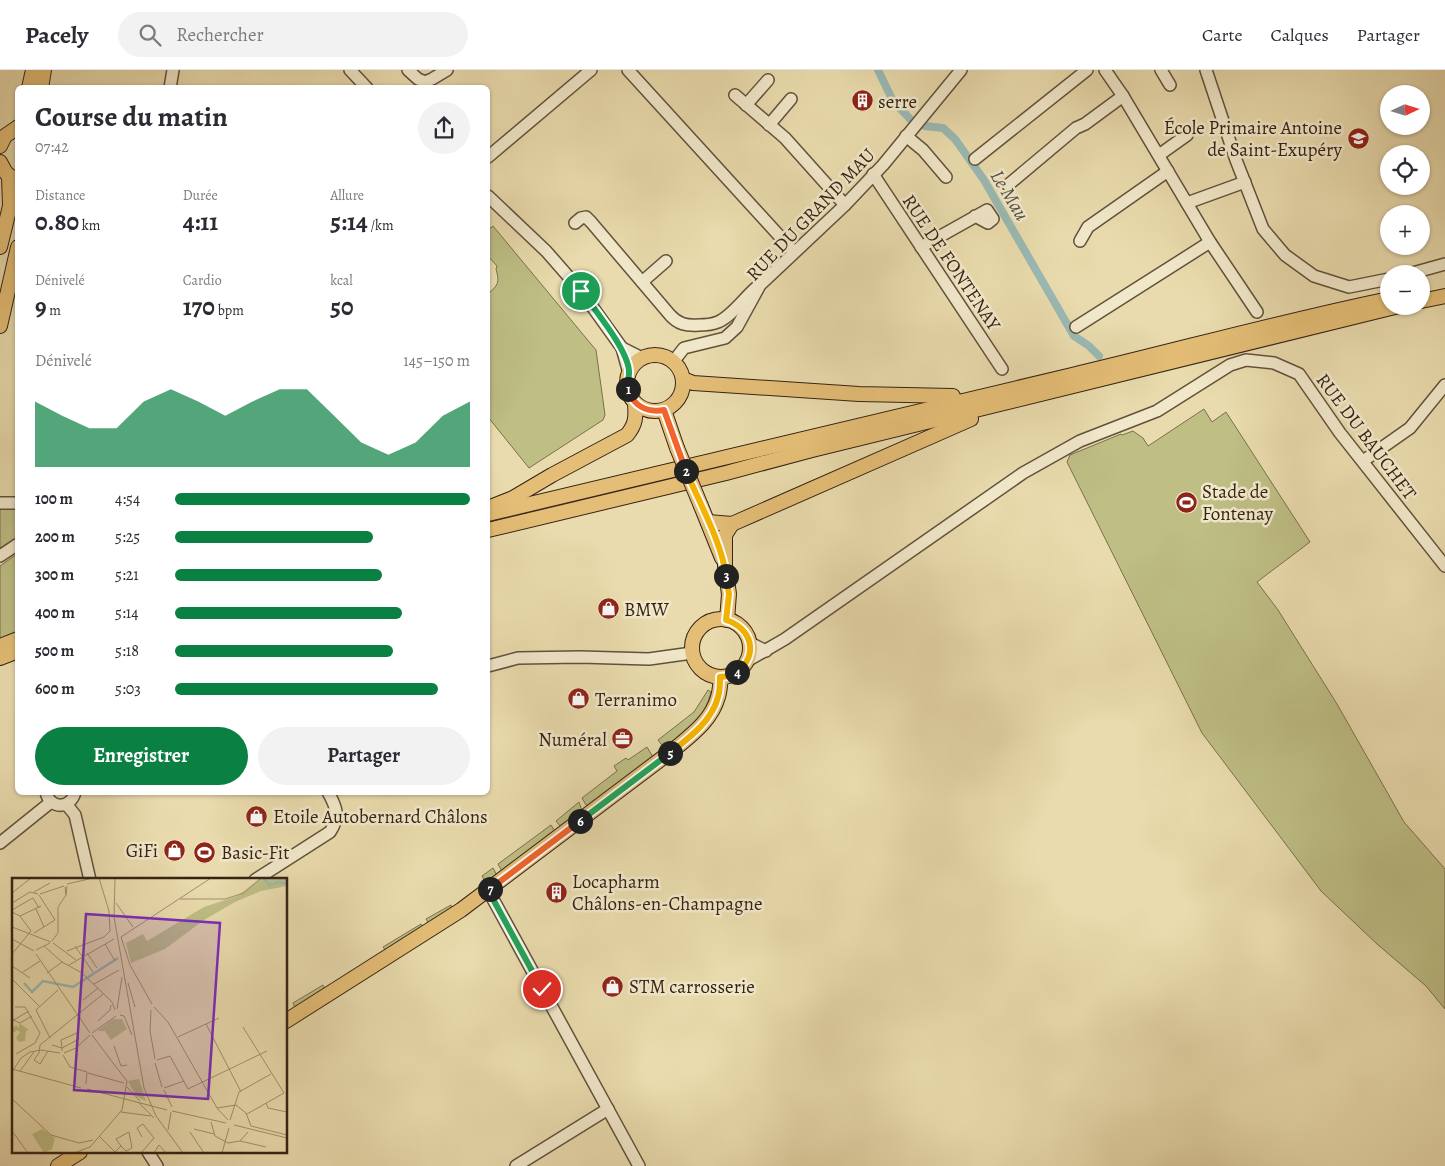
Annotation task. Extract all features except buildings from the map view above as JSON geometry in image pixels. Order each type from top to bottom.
[{"type":"main road","points":[[30,85],[33,70]]},
{"type":"main road","points":[[42,85],[44,70]]},
{"type":"main road","points":[[0,146],[5,136],[15,129]]},
{"type":"main road","points":[[0,162],[4,170],[13,178],[10,206],[0,247]]},
{"type":"main road","points":[[0,326],[15,260]]},
{"type":"main road","points":[[1430,290],[1445,287]]},
{"type":"main road","points":[[1430,299],[1445,296]]},
{"type":"main road","points":[[490,514],[976,396],[1072,375],[1287,321],[1380,301]]},
{"type":"main road","points":[[490,530],[1380,311]]},
{"type":"main road","points":[[650,355],[658,355],[674,362],[681,372],[683,379],[683,387],[677,401],[664,410],[649,411],[635,403],[627,387],[629,373],[635,363],[650,355]]},
{"type":"main road","points":[[683,379],[693,383],[859,394],[976,396]]},
{"type":"main road","points":[[708,522],[732,524],[958,424],[1037,395]]},
{"type":"main road","points":[[490,508],[513,498],[578,460],[627,435],[634,426],[636,418],[635,403]]},
{"type":"main road","points":[[664,410],[677,448],[725,566]]},
{"type":"main road","points":[[726,620],[729,594],[725,566],[725,535],[732,524]]},
{"type":"main road","points":[[717,619],[735,622],[747,635],[750,643],[747,661],[736,673],[720,677],[705,673],[695,661],[692,653],[695,635],[701,627],[717,619]]},
{"type":"main road","points":[[0,646],[15,640]]},
{"type":"main road","points":[[0,658],[15,652]]},
{"type":"main road","points":[[288,1020],[462,910],[677,747],[699,728],[710,715],[718,697],[720,677]]},
{"type":"main road","points":[[58,1166],[77,1154]]},
{"type":"street","points":[[170,85],[173,70]]},
{"type":"street","points":[[350,70],[364,85]]},
{"type":"street","points":[[408,70],[424,82],[447,70]]},
{"type":"street","points":[[490,156],[591,70]]},
{"type":"street","points":[[628,70],[794,252]]},
{"type":"street","name":"RUE DU GRAND MAU","points":[[674,362],[684,348],[725,338],[737,328],[760,285],[845,205],[909,133],[961,70]]},
{"type":"street","points":[[975,158],[1087,70]]},
{"type":"street","points":[[1105,70],[1123,96],[1210,242],[1257,312]]},
{"type":"street","points":[[1161,70],[1170,85]]},
{"type":"street","points":[[1206,70],[1263,229],[1285,255],[1314,276],[1350,287],[1380,281]]},
{"type":"street","points":[[746,105],[768,80]]},
{"type":"street","points":[[734,95],[785,138],[845,205]]},
{"type":"street","points":[[1008,185],[1076,128],[1085,124],[1123,96]]},
{"type":"street","points":[[769,125],[791,99]]},
{"type":"street","points":[[909,133],[946,177]]},
{"type":"street","points":[[1159,155],[1186,135]]},
{"type":"street","points":[[1080,241],[1088,227],[1168,171]]},
{"type":"street","name":"RUE DE FONTENAY","points":[[873,174],[1002,369]]},
{"type":"street","points":[[1187,203],[1245,182]]},
{"type":"street","points":[[490,198],[546,251],[581,291],[622,348],[629,373]]},
{"type":"street","points":[[921,247],[975,216]]},
{"type":"street","points":[[575,223],[580,218],[586,217],[674,319],[683,324],[717,323],[724,319],[746,296],[760,285]]},
{"type":"street","points":[[1076,327],[1210,242]]},
{"type":"street","points":[[642,282],[666,261]]},
{"type":"street","points":[[1430,268],[1445,264]]},
{"type":"street","points":[[622,348],[642,358]]},
{"type":"street","name":"RUE DU BAUCHET","points":[[766,651],[1023,472],[1080,441],[1157,411],[1230,365],[1246,360],[1274,363],[1299,374],[1340,433],[1445,566]]},
{"type":"street","points":[[1363,461],[1410,428],[1445,385]]},
{"type":"street","points":[[0,503],[15,503]]},
{"type":"street","points":[[0,556],[15,546]]},
{"type":"street","points":[[750,643],[766,651]]},
{"type":"street","points":[[747,661],[766,651]]},
{"type":"street","points":[[490,665],[518,658],[580,656],[649,659],[692,653]]},
{"type":"street","points":[[48,798],[58,806],[67,804],[74,795]]},
{"type":"street","points":[[258,878],[330,832],[336,824],[337,816],[335,804],[330,795]]},
{"type":"street","points":[[0,835],[32,808],[48,798]]},
{"type":"street","points":[[0,843],[48,798]]},
{"type":"street","points":[[67,804],[75,815],[90,878]]},
{"type":"street","points":[[488,890],[639,1166]]},
{"type":"street","points":[[516,1166],[608,1109]]},
{"type":"street","points":[[149,1154],[157,1166]]},
{"type":"green space","points":[[493,226],[596,350],[605,415],[603,420],[529,468],[490,419],[490,292],[496,286],[498,278],[497,266],[490,258],[490,228]]},
{"type":"green space","points":[[1204,409],[1212,422],[1226,412],[1310,542],[1257,582],[1278,610],[1337,704],[1404,822],[1445,869],[1445,1009],[1426,986],[1377,944],[1321,891],[1202,733],[1067,462],[1070,455],[1133,431],[1143,438],[1148,446]]},
{"type":"green space","points":[[15,506],[15,541],[0,552],[0,508]]},
{"type":"green space","points":[[15,555],[15,635],[0,641],[0,566]]},
{"type":"green space","points":[[708,690],[711,692],[708,702],[699,717],[687,730],[664,748],[658,740],[694,712]]},
{"type":"green space","points":[[647,747],[653,757],[588,806],[586,805],[582,798],[617,771],[614,766],[626,758],[628,760]]},
{"type":"green space","points":[[579,802],[582,811],[561,827],[556,821]]},
{"type":"green space","points":[[551,825],[556,833],[503,873],[498,864]]},
{"type":"green space","points":[[493,868],[498,877],[487,885],[482,876]]},
{"type":"green space","points":[[451,905],[452,909],[429,924],[426,919]]},
{"type":"green space","points":[[421,924],[423,927],[386,951],[383,947]]},
{"type":"green space","points":[[323,985],[325,989],[295,1008],[293,1003]]},
{"type":"waterway","name":"Le Mau","points":[[878,70],[893,101],[913,122],[925,126],[943,128],[955,139],[984,180],[1074,336],[1089,346],[1099,356]]},
{"type":"place","name":"serre","points":[[862,101]]},
{"type":"place","name":"École Primaire Antoine de Saint-Exupéry","points":[[1358,138]]},
{"type":"place","name":"Stade de Fontenay","points":[[1186,502]]},
{"type":"place","name":"BMW","points":[[608,609]]},
{"type":"place","name":"Terranimo","points":[[579,699]]},
{"type":"place","name":"Numéral","points":[[623,739]]},
{"type":"place","name":"Etoile Autobernard Châlons","points":[[257,816]]},
{"type":"place","name":"GiFi","points":[[174,850]]},
{"type":"place","name":"Basic-Fit","points":[[205,852]]},
{"type":"place","name":"Locapharm Châlons-en-Champagne","points":[[556,892]]},
{"type":"place","name":"STM carrosserie","points":[[613,986]]},
{"type":"route","points":[[542,989],[488,890],[677,747],[699,728],[710,715],[718,697],[720,677],[729,676],[742,668],[747,661],[750,650],[750,643],[742,628],[735,622],[726,620],[729,594],[725,566],[677,448],[664,410],[649,411],[641,408],[630,396],[627,387],[629,373],[622,348],[581,291]]}]
